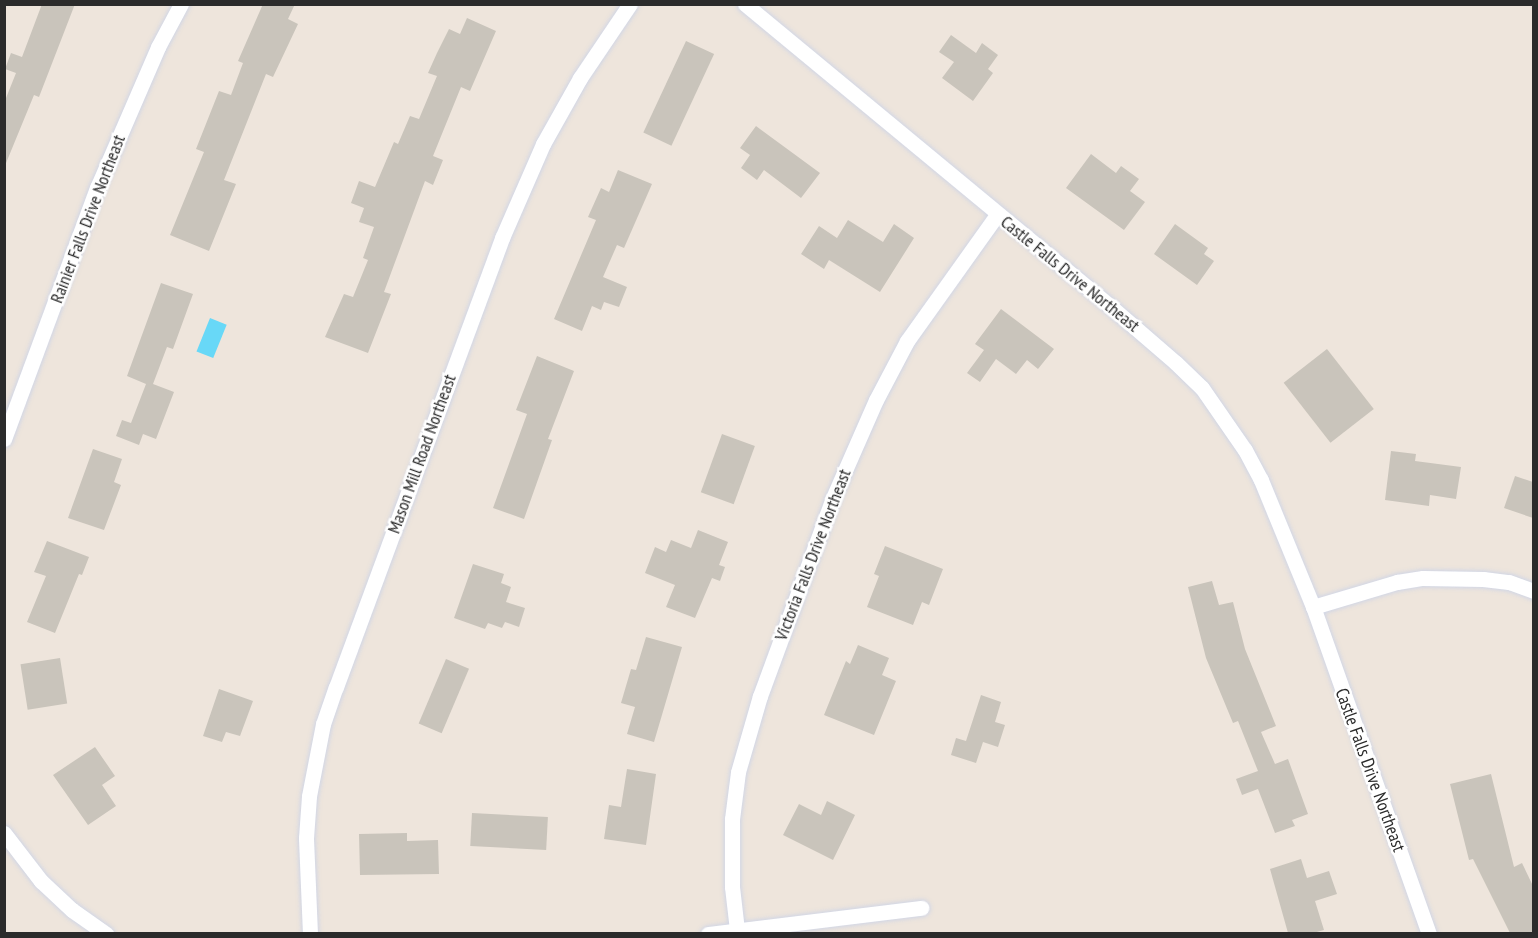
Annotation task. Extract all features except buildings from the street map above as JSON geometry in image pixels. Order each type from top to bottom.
[{"type":"street","name":"Rainier Falls Drive Northeast","points":[[4,438],[98,188],[158,47],[181,4]]},
{"type":"street","name":"Mason Mill Road Northeast","points":[[310,933],[306,838],[309,796],[324,724],[336,687],[505,231],[543,144],[580,78],[630,4]]},
{"type":"street","name":"Castle Falls Drive Northeast","points":[[746,4],[1119,313],[1202,388],[1245,450],[1261,480],[1313,607],[1429,933]]},
{"type":"street","name":"Victoria Falls Drive Northeast","points":[[737,930],[732,887],[732,819],[738,772],[760,696],[832,500],[876,400],[907,341],[997,214]]},
{"type":"street","points":[[1313,607],[1397,582],[1423,578],[1509,582],[1533,591]]},
{"type":"street","points":[[4,833],[41,880],[72,910],[106,933]]},
{"type":"street","points":[[708,933],[921,908]]},
{"type":"water","points":[[210,318],[227,325],[213,358],[197,351]]}]
